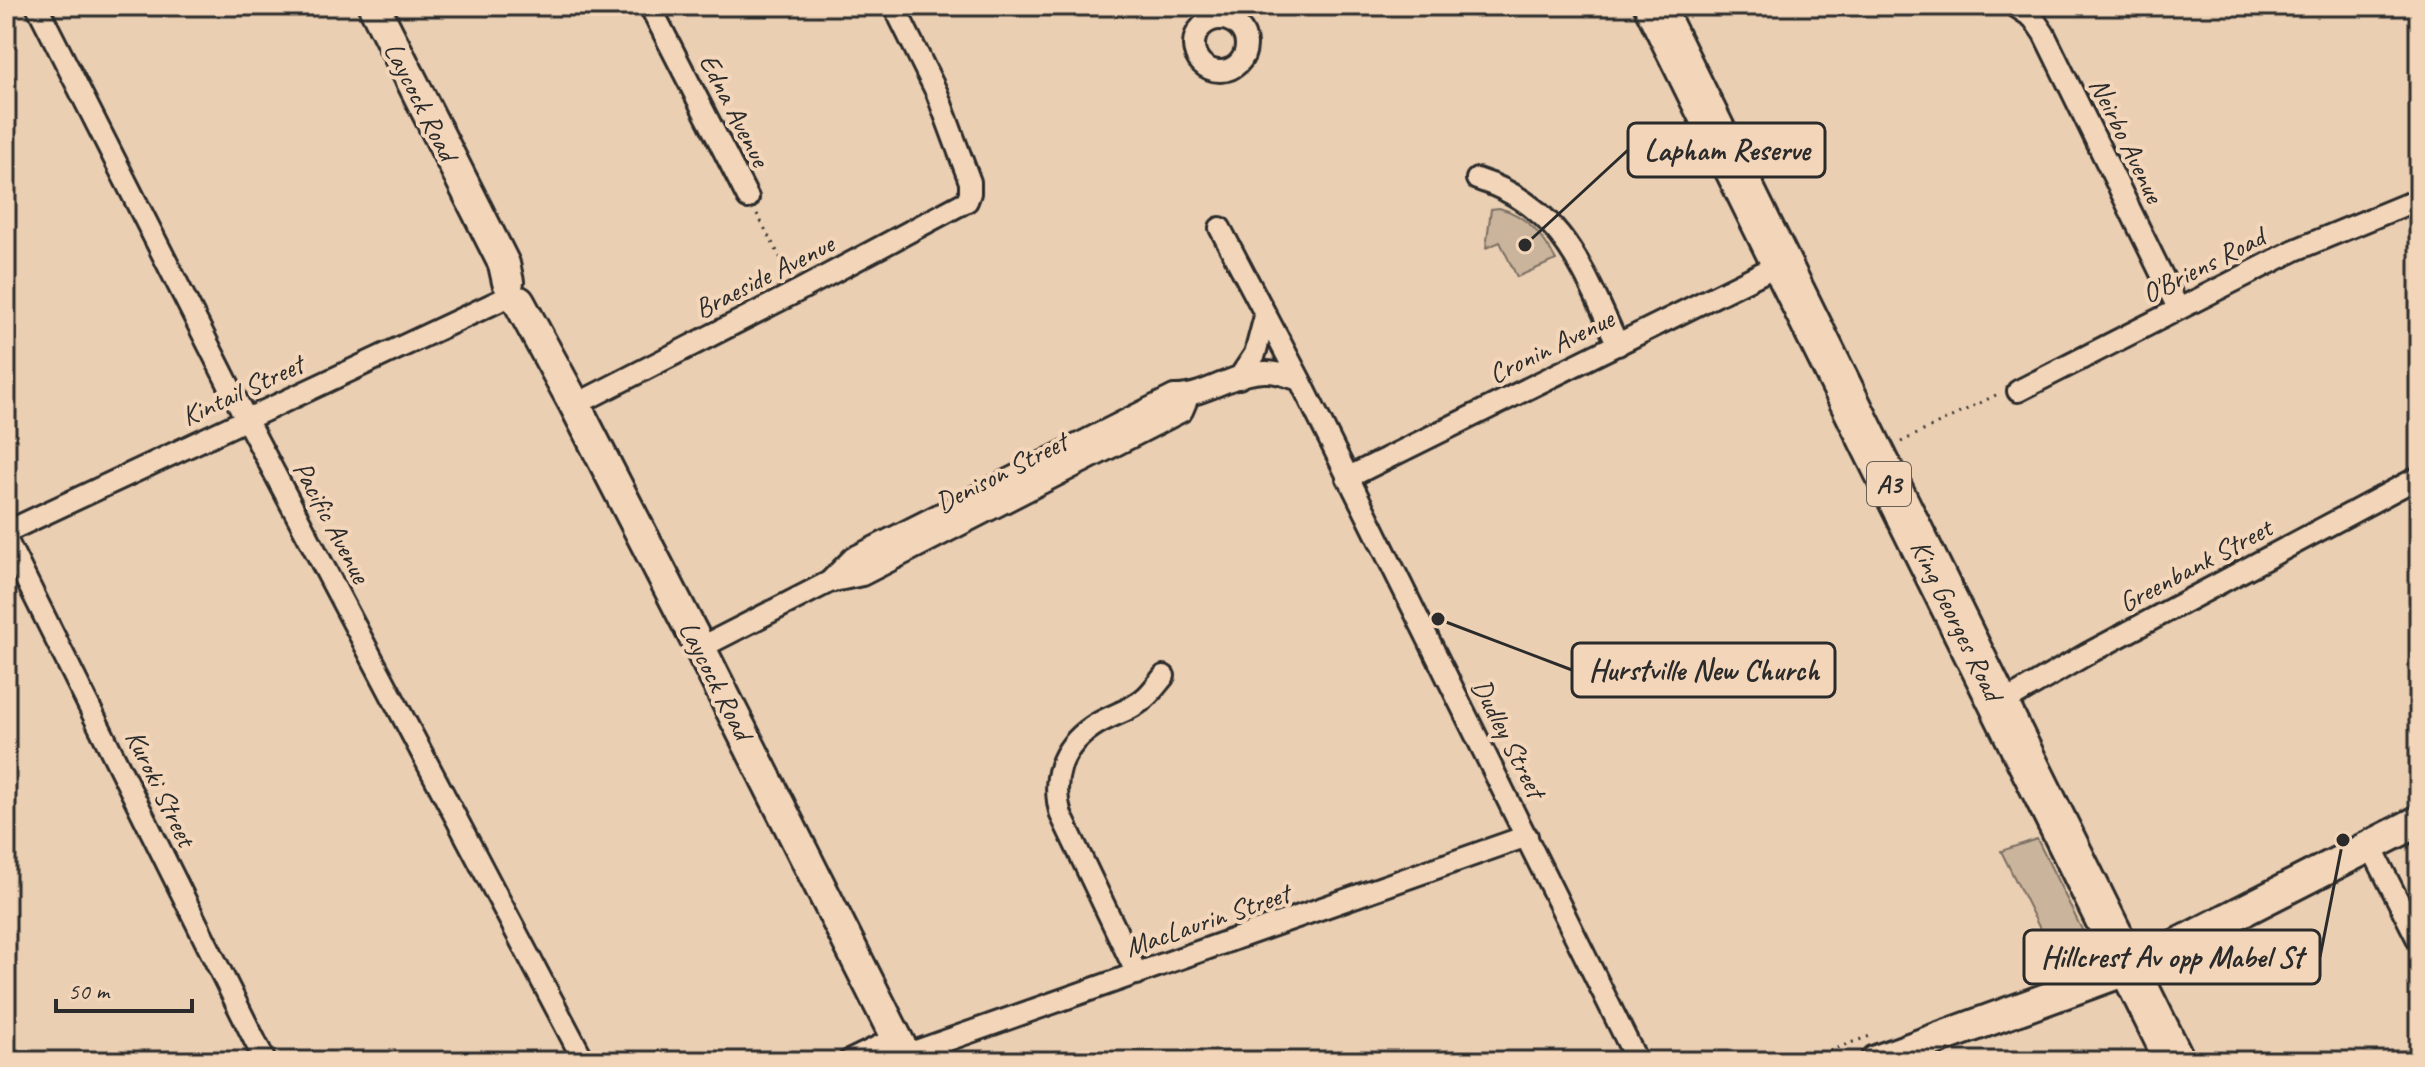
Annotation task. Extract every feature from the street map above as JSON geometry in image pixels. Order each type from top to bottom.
[{"type":"highway","name":"King Georges Road","points":[[1654,6],[2175,1061]]},
{"type":"street","name":"Pacific Avenue","points":[[37,6],[246,419],[584,1061]]},
{"type":"street","name":"Laycock Road","points":[[374,6],[504,264],[510,294],[575,405],[903,1051]]},
{"type":"street","name":"Edna Avenue","points":[[650,6],[748,198]]},
{"type":"street","name":"Braeside Avenue","points":[[575,405],[967,201],[971,189],[937,93],[894,6]]},
{"type":"street","name":"Neirbo Avenue","points":[[2015,6],[2033,18],[2044,34],[2178,308]]},
{"type":"street","points":[[1477,179],[1510,191],[1549,220],[1576,255],[1618,345]]},
{"type":"street","name":"O'Briens Road","points":[[2010,391],[2295,250],[2419,199]]},
{"type":"street","name":"Dudley Street","points":[[1220,228],[1300,380],[1637,1061]]},
{"type":"street","name":"Cronin Avenue","points":[[1347,478],[1780,264]]},
{"type":"street","name":"Kintail Street","points":[[6,532],[510,294]]},
{"type":"street","points":[[1239,378],[1255,354],[1265,316]]},
{"type":"street","name":"Denison Street","points":[[700,648],[829,582],[853,558],[1174,396],[1188,397],[1239,378],[1267,372],[1300,380]]},
{"type":"street","name":"Greenbank Street","points":[[1999,705],[2087,654],[2419,477]]},
{"type":"street","name":"Kuroki Street","points":[[6,539],[265,1061]]},
{"type":"street","points":[[1137,974],[1061,815],[1055,791],[1062,762],[1081,736],[1092,726],[1142,700],[1164,676]]},
{"type":"street","points":[[1876,1061],[2129,969],[2419,821]]},
{"type":"street","name":"MacLaurin Street","points":[[849,1061],[903,1051],[1137,974],[1527,836]]},
{"type":"street","points":[[2370,845],[2419,942]]},
{"type":"path","points":[[748,198],[798,291]]},
{"type":"path","points":[[1898,444],[2010,391]]},
{"type":"shaded area","points":[[1499,208],[1526,221],[1546,243],[1556,260],[1517,277],[1500,242],[1486,248],[1491,209]]},
{"type":"shaded area","points":[[2037,839],[2094,954],[2059,967],[2001,851]]},
{"type":"place","name":"Lapham Reserve","points":[[1525,245]]},
{"type":"place","name":"Hurstville New Church","points":[[1438,619]]},
{"type":"place","name":"Hillcrest Av opp Mabel St","points":[[2343,840]]}]
